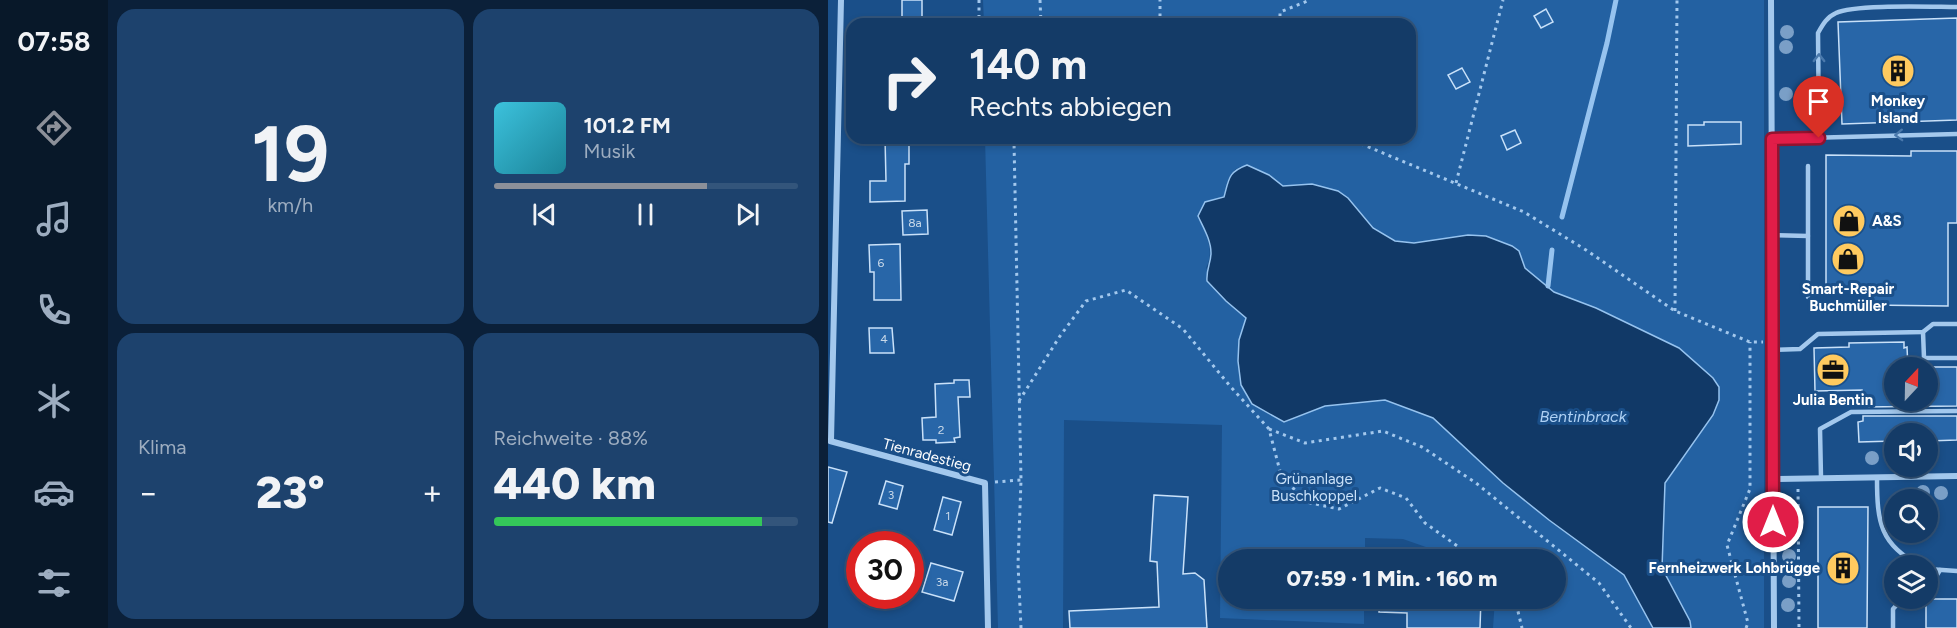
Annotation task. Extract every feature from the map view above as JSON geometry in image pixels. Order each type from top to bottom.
[{"type":"street","points":[[830,441],[841,0]]},
{"type":"street","points":[[1772,0],[1773,628]]},
{"type":"street","name":"Tienradestieg","points":[[830,441],[985,483],[988,628]]},
{"type":"street","points":[[1773,479],[1957,476]]},
{"type":"lane","points":[[1819,138],[1818,33],[1825,20],[1838,12],[1857,9],[1957,7]]},
{"type":"lane","points":[[1772,139],[1957,134]]},
{"type":"lane","points":[[1808,166],[1808,297]]},
{"type":"lane","points":[[1772,236],[1808,236]]},
{"type":"lane","points":[[1773,350],[1800,349],[1818,334],[1923,332],[1933,324],[1957,324]]},
{"type":"lane","points":[[1923,332],[1924,358],[1957,358]]},
{"type":"lane","points":[[1821,478],[1820,429],[1851,412],[1957,411]]},
{"type":"lane","points":[[1877,478],[1880,517],[1886,537],[1902,555]]},
{"type":"lane","points":[[1938,573],[1940,570],[1957,571]]},
{"type":"lane","points":[[1893,609],[1893,628]]},
{"type":"path","points":[[979,0],[979,18]]},
{"type":"path","points":[[1040,0],[1041,18]]},
{"type":"path","points":[[1160,0],[1160,18]]},
{"type":"path","points":[[1280,18],[1280,12],[1310,0]]},
{"type":"path","points":[[1456,183],[1503,0]]},
{"type":"path","points":[[1675,312],[1677,0]]},
{"type":"path","points":[[1015,144],[1021,480],[1018,564],[1021,628]]},
{"type":"path","points":[[1362,144],[1524,212],[1586,250],[1675,312],[1750,342],[1773,342]]},
{"type":"path","points":[[1019,402],[1060,336],[1086,301],[1126,290],[1183,329],[1269,429],[1305,443],[1383,431],[1422,447],[1476,483],[1599,583],[1631,628]]},
{"type":"path","points":[[1746,628],[1748,623],[1727,545],[1750,489],[1750,342]]},
{"type":"path","points":[[1269,429],[1281,475],[1306,502],[1339,509],[1380,488],[1406,498],[1425,523],[1462,549]]},
{"type":"path","points":[[1798,479],[1799,628]]},
{"type":"path","points":[[985,483],[1021,480]]},
{"type":"path","points":[[1517,609],[1522,628]]},
{"type":"green space","name":"Grünanlage Buschkoppel","points":[[983,0],[1764,0],[1764,628],[1691,628],[1690,621],[1662,568],[1665,483],[1713,415],[1713,378],[1679,348],[1596,308],[1553,292],[1525,268],[1519,251],[1512,246],[1486,236],[1468,235],[1414,243],[1394,241],[1373,228],[1359,214],[1312,184],[1283,186],[1255,168],[1240,167],[1228,180],[1224,197],[1198,216],[1210,248],[1206,268],[1226,301],[1246,318],[1239,340],[1284,422],[1325,406],[1385,400],[1433,418],[1503,483],[1624,575],[1653,628],[1493,628],[1494,609],[1566,609],[1566,549],[1432,549],[1403,539],[1365,538],[1365,549],[1221,549],[1222,425],[1064,420],[1063,628],[998,628],[985,144],[1416,144],[1416,18],[984,18]]},
{"type":"green space","points":[[1220,609],[1364,609],[1364,624],[1220,618]]},
{"type":"water","name":"Bentinbrack","points":[[1247,165],[1269,175],[1283,186],[1312,184],[1338,191],[1348,198],[1373,228],[1395,241],[1414,243],[1468,235],[1486,236],[1512,246],[1519,251],[1525,268],[1554,292],[1596,308],[1679,348],[1713,378],[1719,387],[1719,400],[1713,415],[1665,483],[1662,568],[1690,621],[1691,628],[1653,628],[1624,575],[1503,483],[1433,418],[1385,400],[1325,406],[1284,422],[1252,404],[1241,385],[1238,361],[1239,340],[1246,318],[1207,281],[1211,248],[1198,216],[1205,202],[1224,197],[1228,181],[1233,173]]},
{"type":"building","points":[[902,0],[922,0],[922,18],[902,18]]},
{"type":"building","points":[[1546,9],[1553,22],[1541,28],[1534,16]]},
{"type":"building","name":"Monkey Island","points":[[1957,18],[1957,120],[1842,124],[1838,22]]},
{"type":"building","points":[[1462,68],[1470,82],[1456,89],[1448,75]]},
{"type":"building","points":[[1704,122],[1741,122],[1741,144],[1688,146],[1688,125],[1704,125]]},
{"type":"building","points":[[1515,130],[1521,143],[1507,150],[1501,136]]},
{"type":"building","points":[[885,144],[909,144],[909,164],[905,164],[905,201],[870,202],[870,181],[886,181]]},
{"type":"building","points":[[1911,151],[1957,151],[1957,223],[1948,223],[1948,306],[1869,305],[1869,287],[1826,287],[1826,155],[1911,156]]},
{"type":"building","points":[[927,210],[928,234],[903,235],[902,211]]},
{"type":"building","points":[[900,244],[901,300],[874,300],[874,272],[870,272],[869,245]]},
{"type":"building","points":[[869,328],[892,328],[894,353],[870,353]]},
{"type":"building","points":[[1904,342],[1904,348],[1907,347],[1907,357],[1884,357],[1884,407],[1862,407],[1862,390],[1815,391],[1814,348],[1849,347],[1849,343]]},
{"type":"building","points":[[1938,367],[1957,367],[1957,406],[1938,406]]},
{"type":"building","points":[[954,380],[969,380],[970,397],[958,397],[960,437],[954,438],[955,442],[936,443],[936,440],[923,440],[922,418],[936,417],[935,384],[954,383]]},
{"type":"building","points":[[1863,416],[1957,416],[1957,440],[1938,441],[1938,423],[1884,423],[1884,441],[1859,442],[1858,422],[1863,421]]},
{"type":"building","points":[[828,467],[847,472],[832,523],[828,522]]},
{"type":"building","points":[[886,481],[903,486],[897,509],[879,504]]},
{"type":"building","points":[[1154,495],[1188,497],[1183,574],[1195,573],[1204,580],[1207,628],[1070,628],[1069,611],[1159,607],[1157,562],[1150,561]]},
{"type":"building","points":[[943,497],[961,502],[952,535],[934,530]]},
{"type":"building","name":"Fernheizwerk Lohbrügge","points":[[1818,507],[1868,507],[1867,628],[1818,628]]},
{"type":"building","points":[[931,563],[963,572],[954,601],[924,593]]},
{"type":"building","points":[[1938,599],[1957,599],[1957,628],[1926,628],[1926,609],[1938,609]]},
{"type":"building","points":[[1379,609],[1481,609],[1480,628],[1407,628],[1407,613],[1379,612]]},
{"type":"waterway","points":[[1562,217],[1616,0]]},
{"type":"waterway","points":[[1548,286],[1552,250]]},
{"type":"place","name":"Monkey Island","points":[[1898,71]]},
{"type":"place","name":"A&S","points":[[1849,221]]},
{"type":"place","name":"Smart-Repair Buchmüller","points":[[1848,259]]},
{"type":"place","name":"Julia Bentin","points":[[1833,370]]},
{"type":"place","name":"Fernheizwerk Lohbrügge","points":[[1843,568]]},
{"type":"route","points":[[1773,522],[1772,139],[1819,138]]}]
